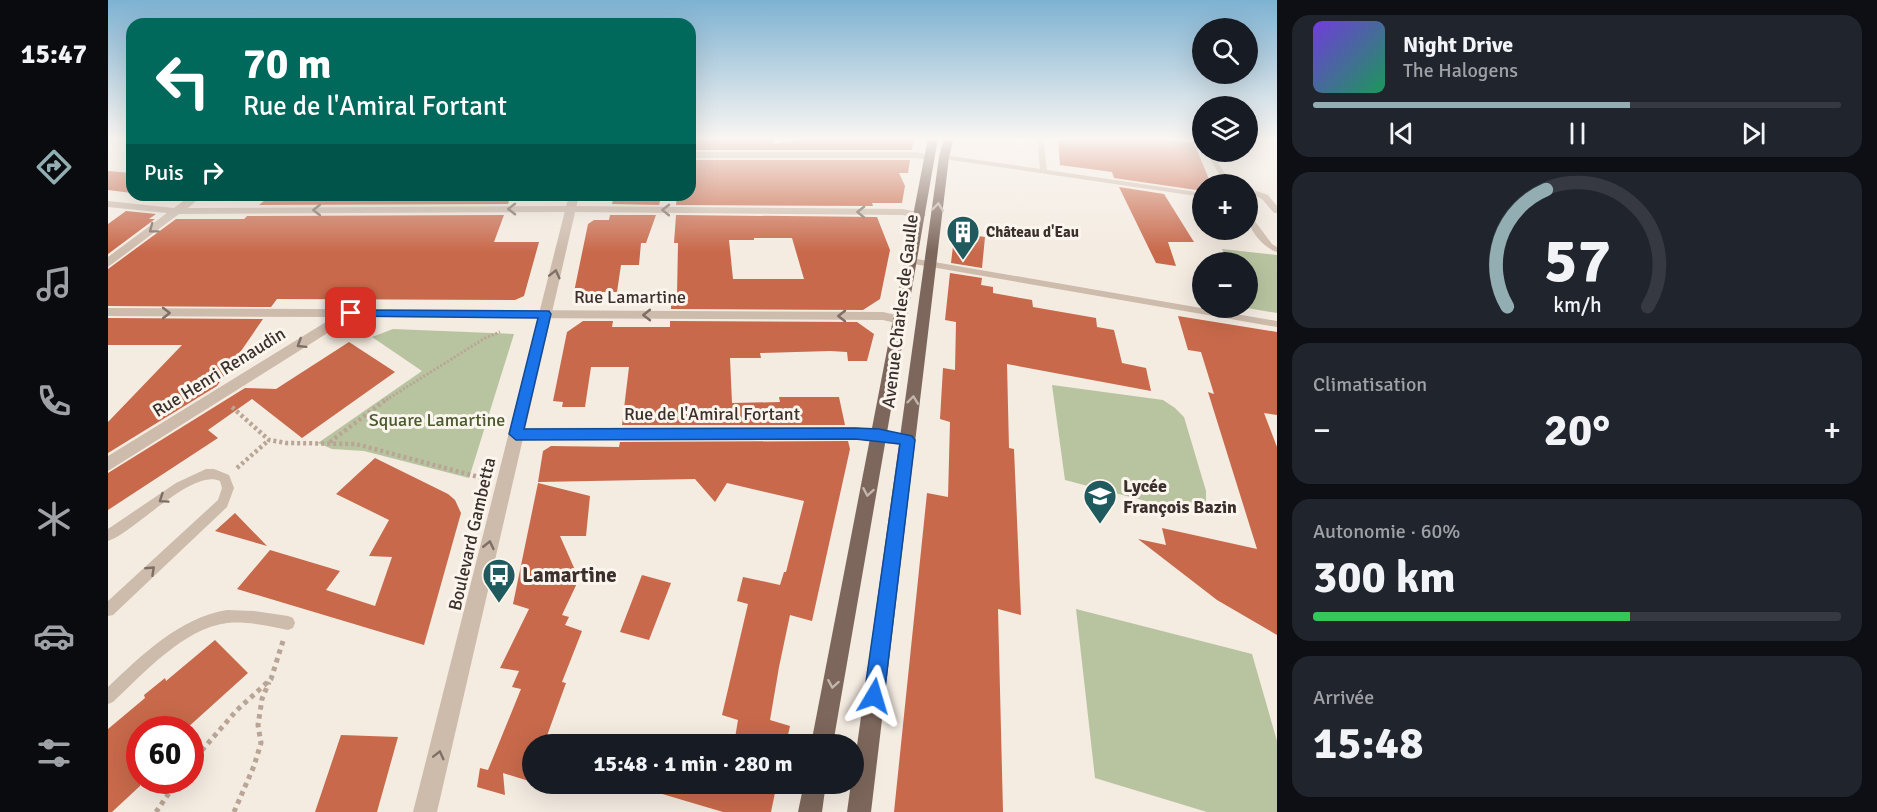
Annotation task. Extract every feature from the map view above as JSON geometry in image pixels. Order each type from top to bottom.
[{"type":"main road","name":"Avenue Charles de Gaulle","points":[[824,734],[911,261],[920,215],[931,176]]},
{"type":"main road","name":"Avenue Charles de Gaulle","points":[[859,812],[930,265],[936,176]]},
{"type":"main road","points":[[810,812],[813,794]]},
{"type":"street","points":[[108,263],[190,201]]},
{"type":"street","points":[[441,209],[445,201]]},
{"type":"street","points":[[108,204],[176,211],[441,209],[572,202],[902,212],[920,215]]},
{"type":"street","name":"Boulevard Gambetta","points":[[425,812],[572,202]]},
{"type":"street","name":"Rue Lamartine","points":[[108,312],[883,316],[900,320]]},
{"type":"street","name":"Rue Henri Renaudin","points":[[108,464],[351,313]]},
{"type":"street","name":"Rue de l'Amiral Fortant","points":[[516,434],[879,435],[907,440]]},
{"type":"lane","points":[[1071,176],[1192,193]]},
{"type":"lane","points":[[1258,194],[1265,197],[1277,212]]},
{"type":"lane","points":[[1258,231],[1269,246],[1277,250]]},
{"type":"lane","points":[[911,261],[1277,324]]},
{"type":"lane","points":[[108,536],[186,483],[204,474],[216,474],[225,478],[228,488],[223,503],[108,610]]},
{"type":"lane","points":[[108,697],[184,632],[220,618],[249,617],[288,623]]},
{"type":"path","points":[[329,443],[388,398],[485,338],[516,324],[524,314]]},
{"type":"path","points":[[218,395],[269,440],[286,443],[356,444],[504,484]]},
{"type":"path","points":[[225,478],[269,440]]},
{"type":"path","points":[[234,812],[254,766],[261,742],[258,725],[262,699],[271,679],[288,623]]},
{"type":"path","points":[[204,748],[237,710],[271,679]]},
{"type":"path","points":[[156,812],[168,794]]},
{"type":"green space","points":[[1222,249],[1250,252],[1223,252]]},
{"type":"green space","points":[[1258,253],[1277,255],[1277,313],[1258,310]]},
{"type":"green space","name":"Square Lamartine","points":[[393,329],[514,334],[469,478],[364,451],[332,449],[318,443],[422,371],[372,337]]},
{"type":"green space","points":[[1052,385],[1163,400],[1175,408],[1184,417],[1206,491],[1206,503],[1184,511],[1065,480]]},
{"type":"green space","points":[[1076,609],[1252,654],[1277,741],[1277,812],[1207,812],[1095,778]]},
{"type":"building","points":[[108,176],[126,176],[126,192],[108,190]]},
{"type":"building","points":[[696,176],[900,176],[905,186],[902,203],[872,203],[873,206],[676,205],[676,201],[696,201]]},
{"type":"building","points":[[1113,176],[1192,176],[1192,189],[1114,178]]},
{"type":"building","points":[[1119,187],[1164,194],[1194,242],[1168,242],[1176,266],[1156,263]]},
{"type":"building","points":[[264,201],[509,201],[508,204],[259,205]]},
{"type":"building","points":[[613,201],[660,201],[659,205],[612,204]]},
{"type":"building","points":[[126,211],[156,214],[149,219],[155,219],[108,254],[108,224]]},
{"type":"building","points":[[504,215],[494,242],[539,242],[524,296],[515,300],[277,299],[271,307],[108,306],[108,269],[176,219],[244,219],[247,216]]},
{"type":"building","points":[[610,215],[656,215],[646,243],[641,243],[639,265],[621,265],[617,292],[574,292],[588,224],[594,220],[609,220]]},
{"type":"building","points":[[676,215],[877,217],[890,250],[880,299],[863,310],[671,309],[671,296],[677,296],[678,243],[674,243]],"holes":[[[792,238],[804,279],[733,279],[729,240]]]},
{"type":"building","points":[[966,234],[985,237],[982,268],[951,263],[953,246],[965,248]]},
{"type":"building","points":[[950,273],[982,278],[981,285],[993,287],[993,293],[1032,300],[1033,307],[1096,318],[1097,327],[1114,330],[1122,363],[1146,368],[1151,391],[1007,364],[1009,448],[1014,449],[1021,615],[998,609],[1003,812],[894,812],[927,493],[948,497],[950,422],[940,419],[943,368],[955,370],[956,322],[945,320]]},
{"type":"building","points":[[1178,316],[1277,332],[1277,415],[1264,413],[1277,447],[1277,635],[1217,600],[1138,539],[1166,545],[1162,528],[1257,549],[1208,392],[1214,394],[1201,352],[1188,350]]},
{"type":"building","points":[[108,318],[263,319],[217,386],[108,453],[108,422],[182,345],[108,345]]},
{"type":"building","points":[[583,321],[613,321],[612,327],[670,327],[670,321],[857,322],[874,334],[867,361],[848,361],[847,352],[830,351],[760,353],[761,358],[730,358],[732,403],[780,402],[779,397],[839,397],[845,425],[622,425],[629,367],[591,367],[585,407],[562,407],[563,402],[553,401],[567,332]]},
{"type":"building","points":[[349,342],[395,372],[302,438],[252,399],[208,430],[218,438],[108,510],[108,473],[245,388],[276,389]]},
{"type":"building","points":[[848,441],[850,449],[812,621],[790,615],[779,667],[770,720],[790,726],[788,734],[736,734],[738,720],[722,715],[748,604],[737,601],[743,577],[780,585],[784,572],[786,572],[804,501],[727,483],[715,502],[695,479],[538,482],[543,451],[551,446],[619,447],[620,442]]},
{"type":"building","points":[[375,458],[448,494],[455,500],[461,513],[424,645],[237,589],[270,550],[340,571],[326,590],[375,606],[392,557],[369,556],[389,520],[336,494]]},
{"type":"building","points":[[538,483],[590,496],[586,536],[560,536],[579,579],[562,615],[569,617],[565,625],[582,631],[562,682],[566,683],[548,734],[522,734],[522,779],[503,773],[505,795],[477,787],[480,768],[488,770],[521,689],[512,687],[519,671],[500,668],[529,609],[513,604]]},
{"type":"building","points":[[235,513],[267,546],[215,531]]},
{"type":"building","points":[[642,575],[671,583],[649,640],[620,632]]},
{"type":"building","points":[[215,640],[248,673],[200,716],[126,716],[126,794],[131,794],[112,812],[108,812],[108,729],[145,698],[144,695],[165,678],[166,681]]},
{"type":"building","points":[[341,735],[398,737],[377,812],[315,812]]},
{"type":"building","points":[[662,794],[775,794],[771,812],[723,812]]},
{"type":"place","name":"Château d'Eau","points":[[963,261]]},
{"type":"place","name":"Lycée François Bazin","points":[[1100,525]]},
{"type":"place","name":"Lamartine","points":[[499,604]]},
{"type":"route","points":[[351,313],[545,314],[516,434],[855,433],[907,440],[874,696]]}]
